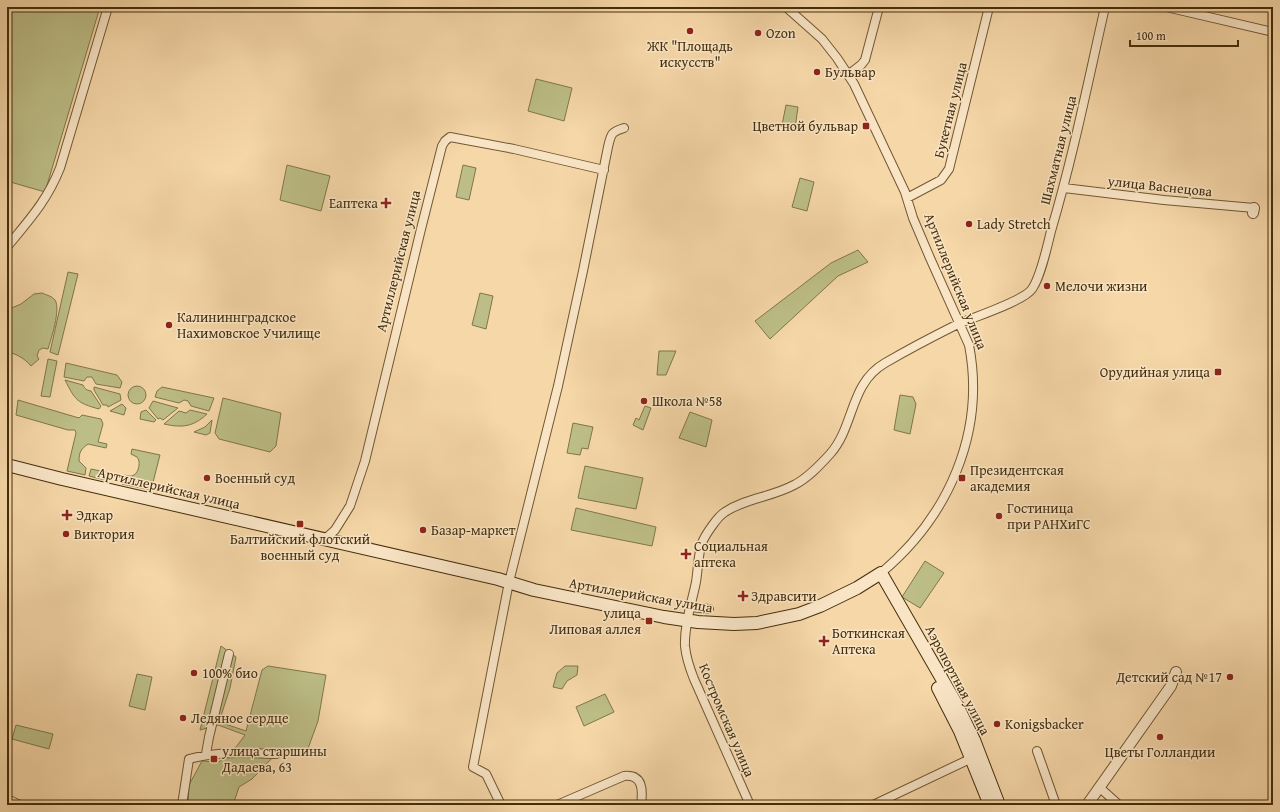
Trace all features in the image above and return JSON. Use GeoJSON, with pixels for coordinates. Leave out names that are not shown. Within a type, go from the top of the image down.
{"type":"FeatureCollection","features":[{"type":"Feature","properties":{"kind":"main road","name":"Артиллерийская улица"},"geometry":{"type":"LineString","coordinates":[[7,465],[509,582],[534,590],[688,621],[734,624],[757,623],[780,619],[820,606],[878,576]]}},
{"type":"Feature","properties":{"kind":"main road","name":"Аэропортная улица"},"geometry":{"type":"LineString","coordinates":[[878,576],[960,731],[990,805]]}},
{"type":"Feature","properties":{"kind":"main road","name":"Аэропортная улица"},"geometry":{"type":"LineString","coordinates":[[878,576],[957,705],[974,740],[999,805]]}},
{"type":"Feature","properties":{"kind":"street"},"geometry":{"type":"LineString","coordinates":[[7,247],[40,207],[53,186],[60,168],[108,7]]}},
{"type":"Feature","properties":{"kind":"street","name":"Артиллерийская улица"},"geometry":{"type":"LineString","coordinates":[[786,7],[822,40],[838,58],[867,108],[907,198],[930,258],[969,345],[973,376],[972,411],[961,459],[952,484],[933,516],[907,548],[878,576]]}},
{"type":"Feature","properties":{"kind":"street"},"geometry":{"type":"LineString","coordinates":[[848,75],[865,60],[879,7]]}},
{"type":"Feature","properties":{"kind":"street","name":"Букетная улица"},"geometry":{"type":"LineString","coordinates":[[907,198],[941,180],[949,169],[989,7]]}},
{"type":"Feature","properties":{"kind":"street","name":"Шахматная улица"},"geometry":{"type":"LineString","coordinates":[[960,323],[1017,300],[1027,295],[1032,289],[1041,267],[1064,188],[1105,7]]}},
{"type":"Feature","properties":{"kind":"street"},"geometry":{"type":"LineString","coordinates":[[1168,7],[1273,32]]}},
{"type":"Feature","properties":{"kind":"street"},"geometry":{"type":"LineString","coordinates":[[501,805],[486,774],[474,767],[509,582],[558,386],[611,134],[615,130],[624,128]]}},
{"type":"Feature","properties":{"kind":"street","name":"Артиллерийская улица"},"geometry":{"type":"LineString","coordinates":[[325,539],[335,530],[350,506],[366,461],[421,229],[442,146],[445,141],[450,137],[514,149],[604,170]]}},
{"type":"Feature","properties":{"kind":"street","name":"улица Васнецова"},"geometry":{"type":"LineString","coordinates":[[1064,188],[1254,210]]}},
{"type":"Feature","properties":{"kind":"street"},"geometry":{"type":"LineString","coordinates":[[688,621],[702,543],[722,513],[736,505],[795,485],[811,473],[835,448],[844,430],[858,393],[869,375],[883,364],[960,323]]}},
{"type":"Feature","properties":{"kind":"street"},"geometry":{"type":"LineString","coordinates":[[691,607],[709,609]]}},
{"type":"Feature","properties":{"kind":"street","name":"Костромская улица"},"geometry":{"type":"LineString","coordinates":[[688,621],[685,648],[688,662],[694,679],[750,805]]}},
{"type":"Feature","properties":{"kind":"street"},"geometry":{"type":"LineString","coordinates":[[206,754],[229,654]]}},
{"type":"Feature","properties":{"kind":"street"},"geometry":{"type":"LineString","coordinates":[[1087,805],[1171,686],[1176,672]]}},
{"type":"Feature","properties":{"kind":"street"},"geometry":{"type":"LineString","coordinates":[[1037,751],[1056,805]]}},
{"type":"Feature","properties":{"kind":"street"},"geometry":{"type":"LineString","coordinates":[[182,805],[189,758],[206,754],[221,753],[276,754]]}},
{"type":"Feature","properties":{"kind":"street"},"geometry":{"type":"LineString","coordinates":[[873,805],[972,758]]}},
{"type":"Feature","properties":{"kind":"street"},"geometry":{"type":"LineString","coordinates":[[557,805],[624,776],[631,775],[637,778],[642,787],[641,805]]}},
{"type":"Feature","properties":{"kind":"street"},"geometry":{"type":"LineString","coordinates":[[1099,787],[1119,805]]}},
{"type":"Feature","properties":{"kind":"street"},"geometry":{"type":"LineString","coordinates":[[7,799],[20,805]]}},
{"type":"Feature","properties":{"kind":"green space"},"geometry":{"type":"Polygon","coordinates":[[[7,7],[100,7],[45,192],[7,181],[7,7]]]}},
{"type":"Feature","properties":{"kind":"green space"},"geometry":{"type":"Polygon","coordinates":[[[536,79],[572,88],[564,121],[528,111],[536,79]]]}},
{"type":"Feature","properties":{"kind":"green space"},"geometry":{"type":"Polygon","coordinates":[[[786,105],[798,107],[795,128],[782,125],[786,105]]]}},
{"type":"Feature","properties":{"kind":"green space"},"geometry":{"type":"Polygon","coordinates":[[[287,165],[330,176],[321,211],[280,200],[287,165]]]}},
{"type":"Feature","properties":{"kind":"green space"},"geometry":{"type":"Polygon","coordinates":[[[463,165],[476,168],[469,200],[456,197],[463,165]]]}},
{"type":"Feature","properties":{"kind":"green space"},"geometry":{"type":"Polygon","coordinates":[[[800,178],[814,182],[807,211],[792,207],[800,178]]]}},
{"type":"Feature","properties":{"kind":"green space"},"geometry":{"type":"Polygon","coordinates":[[[858,250],[868,262],[838,276],[770,339],[755,321],[831,263],[858,250]]]}},
{"type":"Feature","properties":{"kind":"green space"},"geometry":{"type":"Polygon","coordinates":[[[68,272],[78,274],[58,355],[50,352],[68,272]]]}},
{"type":"Feature","properties":{"kind":"green space"},"geometry":{"type":"Polygon","coordinates":[[[42,293],[55,300],[57,304],[56,317],[48,349],[43,348],[39,350],[37,356],[39,359],[31,366],[20,357],[7,352],[7,310],[21,304],[34,294],[42,293]]]}},
{"type":"Feature","properties":{"kind":"green space"},"geometry":{"type":"Polygon","coordinates":[[[480,293],[493,296],[486,329],[472,325],[480,293]]]}},
{"type":"Feature","properties":{"kind":"green space"},"geometry":{"type":"Polygon","coordinates":[[[659,351],[676,351],[666,375],[657,375],[659,351]]]}},
{"type":"Feature","properties":{"kind":"green space"},"geometry":{"type":"Polygon","coordinates":[[[48,359],[57,361],[50,397],[41,396],[48,359]]]}},
{"type":"Feature","properties":{"kind":"green space"},"geometry":{"type":"Polygon","coordinates":[[[66,363],[117,375],[122,382],[120,388],[96,384],[92,377],[87,377],[84,381],[64,377],[66,363]]]}},
{"type":"Feature","properties":{"kind":"green space"},"geometry":{"type":"Polygon","coordinates":[[[65,380],[83,385],[86,389],[91,391],[101,406],[99,409],[86,405],[78,400],[71,392],[65,380]]]}},
{"type":"Feature","properties":{"kind":"green space"},"geometry":{"type":"Polygon","coordinates":[[[133,386],[141,386],[146,391],[144,402],[141,404],[133,404],[128,399],[128,391],[133,386]]]}},
{"type":"Feature","properties":{"kind":"green space"},"geometry":{"type":"Polygon","coordinates":[[[94,387],[120,394],[121,400],[108,407],[107,405],[103,405],[94,390],[94,387]]]}},
{"type":"Feature","properties":{"kind":"green space"},"geometry":{"type":"Polygon","coordinates":[[[162,387],[214,398],[209,411],[191,406],[188,401],[184,400],[179,403],[155,397],[157,391],[162,387]]]}},
{"type":"Feature","properties":{"kind":"green space"},"geometry":{"type":"Polygon","coordinates":[[[900,395],[913,397],[916,404],[910,434],[894,430],[900,395]]]}},
{"type":"Feature","properties":{"kind":"green space"},"geometry":{"type":"Polygon","coordinates":[[[223,398],[281,413],[276,446],[270,452],[219,439],[215,433],[223,398]]]}},
{"type":"Feature","properties":{"kind":"green space"},"geometry":{"type":"Polygon","coordinates":[[[18,400],[79,418],[82,415],[101,419],[103,424],[98,442],[107,444],[106,448],[88,444],[82,449],[79,461],[86,468],[85,475],[67,471],[76,433],[75,430],[68,430],[16,415],[18,400]]]}},
{"type":"Feature","properties":{"kind":"green space"},"geometry":{"type":"Polygon","coordinates":[[[153,401],[178,408],[163,420],[160,418],[158,419],[149,408],[153,401]]]}},
{"type":"Feature","properties":{"kind":"green space"},"geometry":{"type":"Polygon","coordinates":[[[122,404],[126,408],[124,415],[110,411],[122,404]]]}},
{"type":"Feature","properties":{"kind":"green space"},"geometry":{"type":"Polygon","coordinates":[[[645,406],[651,408],[643,430],[633,425],[636,418],[639,420],[645,406]]]}},
{"type":"Feature","properties":{"kind":"green space"},"geometry":{"type":"Polygon","coordinates":[[[146,410],[156,420],[154,422],[140,419],[141,412],[146,410]]]}},
{"type":"Feature","properties":{"kind":"green space"},"geometry":{"type":"Polygon","coordinates":[[[190,410],[207,414],[192,424],[176,426],[164,424],[179,411],[186,413],[190,410]]]}},
{"type":"Feature","properties":{"kind":"green space"},"geometry":{"type":"Polygon","coordinates":[[[690,412],[712,420],[706,447],[679,438],[690,412]]]}},
{"type":"Feature","properties":{"kind":"green space"},"geometry":{"type":"Polygon","coordinates":[[[212,420],[210,433],[206,435],[194,432],[205,427],[212,420]]]}},
{"type":"Feature","properties":{"kind":"green space"},"geometry":{"type":"Polygon","coordinates":[[[573,423],[593,427],[588,449],[582,448],[580,455],[567,453],[573,423]]]}},
{"type":"Feature","properties":{"kind":"green space"},"geometry":{"type":"Polygon","coordinates":[[[132,449],[160,455],[151,490],[122,484],[124,475],[133,476],[136,474],[138,469],[138,459],[131,454],[132,449]]]}},
{"type":"Feature","properties":{"kind":"green space"},"geometry":{"type":"Polygon","coordinates":[[[585,466],[643,478],[636,509],[578,498],[585,466]]]}},
{"type":"Feature","properties":{"kind":"green space"},"geometry":{"type":"Polygon","coordinates":[[[91,469],[110,473],[109,481],[89,476],[91,469]]]}},
{"type":"Feature","properties":{"kind":"green space"},"geometry":{"type":"Polygon","coordinates":[[[576,508],[656,527],[652,546],[571,530],[576,508]]]}},
{"type":"Feature","properties":{"kind":"green space"},"geometry":{"type":"Polygon","coordinates":[[[925,561],[944,573],[920,608],[902,597],[925,561]]]}},
{"type":"Feature","properties":{"kind":"green space"},"geometry":{"type":"Polygon","coordinates":[[[221,646],[236,657],[230,688],[219,722],[246,731],[262,670],[268,666],[326,675],[318,721],[306,754],[278,752],[252,779],[239,787],[233,805],[188,805],[189,785],[202,761],[219,762],[236,747],[245,735],[218,725],[200,730],[221,646]]]}},
{"type":"Feature","properties":{"kind":"green space"},"geometry":{"type":"Polygon","coordinates":[[[565,666],[578,666],[577,675],[567,681],[562,689],[553,687],[557,673],[565,666]]]}},
{"type":"Feature","properties":{"kind":"green space"},"geometry":{"type":"Polygon","coordinates":[[[137,674],[152,677],[145,710],[129,706],[137,674]]]}},
{"type":"Feature","properties":{"kind":"green space"},"geometry":{"type":"Polygon","coordinates":[[[605,694],[614,712],[584,726],[576,707],[605,694]]]}},
{"type":"Feature","properties":{"kind":"green space"},"geometry":{"type":"Polygon","coordinates":[[[16,725],[53,734],[49,749],[12,739],[16,725]]]}},
{"type":"Feature","properties":{"kind":"place","name":"ЖК \"Площадь искусств\""},"geometry":{"type":"Point","coordinates":[690,31]}},
{"type":"Feature","properties":{"kind":"place","name":"Ozon"},"geometry":{"type":"Point","coordinates":[758,33]}},
{"type":"Feature","properties":{"kind":"place","name":"Бульвар"},"geometry":{"type":"Point","coordinates":[817,72]}},
{"type":"Feature","properties":{"kind":"place","name":"Цветной бульвар"},"geometry":{"type":"Point","coordinates":[866,126]}},
{"type":"Feature","properties":{"kind":"place","name":"Еаптека"},"geometry":{"type":"Point","coordinates":[386,203]}},
{"type":"Feature","properties":{"kind":"place","name":"Lady Stretch"},"geometry":{"type":"Point","coordinates":[969,224]}},
{"type":"Feature","properties":{"kind":"place","name":"Мелочи жизни"},"geometry":{"type":"Point","coordinates":[1047,286]}},
{"type":"Feature","properties":{"kind":"place","name":"Калининнградское Нахимовское Училище"},"geometry":{"type":"Point","coordinates":[169,325]}},
{"type":"Feature","properties":{"kind":"place","name":"Орудийная улица"},"geometry":{"type":"Point","coordinates":[1218,372]}},
{"type":"Feature","properties":{"kind":"place","name":"Школа №58"},"geometry":{"type":"Point","coordinates":[644,401]}},
{"type":"Feature","properties":{"kind":"place","name":"Военный суд"},"geometry":{"type":"Point","coordinates":[207,478]}},
{"type":"Feature","properties":{"kind":"place","name":"Президентская академия"},"geometry":{"type":"Point","coordinates":[962,478]}},
{"type":"Feature","properties":{"kind":"place","name":"Эдкар"},"geometry":{"type":"Point","coordinates":[67,515]}},
{"type":"Feature","properties":{"kind":"place","name":"Гостиница при РАНХиГС"},"geometry":{"type":"Point","coordinates":[999,516]}},
{"type":"Feature","properties":{"kind":"place","name":"Балтийский флотский военный суд"},"geometry":{"type":"Point","coordinates":[300,524]}},
{"type":"Feature","properties":{"kind":"place","name":"Базар-маркет"},"geometry":{"type":"Point","coordinates":[423,530]}},
{"type":"Feature","properties":{"kind":"place","name":"Виктория"},"geometry":{"type":"Point","coordinates":[66,534]}},
{"type":"Feature","properties":{"kind":"place","name":"Социальная аптека"},"geometry":{"type":"Point","coordinates":[686,554]}},
{"type":"Feature","properties":{"kind":"place","name":"Здравсити"},"geometry":{"type":"Point","coordinates":[743,596]}},
{"type":"Feature","properties":{"kind":"place","name":"улица Липовая аллея"},"geometry":{"type":"Point","coordinates":[649,621]}},
{"type":"Feature","properties":{"kind":"place","name":"Боткинская Аптека"},"geometry":{"type":"Point","coordinates":[824,641]}},
{"type":"Feature","properties":{"kind":"place","name":"100% био"},"geometry":{"type":"Point","coordinates":[194,673]}},
{"type":"Feature","properties":{"kind":"place","name":"Детский сад №17"},"geometry":{"type":"Point","coordinates":[1230,677]}},
{"type":"Feature","properties":{"kind":"place","name":"Ледяное сердце"},"geometry":{"type":"Point","coordinates":[183,718]}},
{"type":"Feature","properties":{"kind":"place","name":"Konigsbacker"},"geometry":{"type":"Point","coordinates":[997,724]}},
{"type":"Feature","properties":{"kind":"place","name":"Цветы Голландии"},"geometry":{"type":"Point","coordinates":[1160,737]}},
{"type":"Feature","properties":{"kind":"place","name":"улица старшины Дадаева, 63"},"geometry":{"type":"Point","coordinates":[214,759]}}]}
